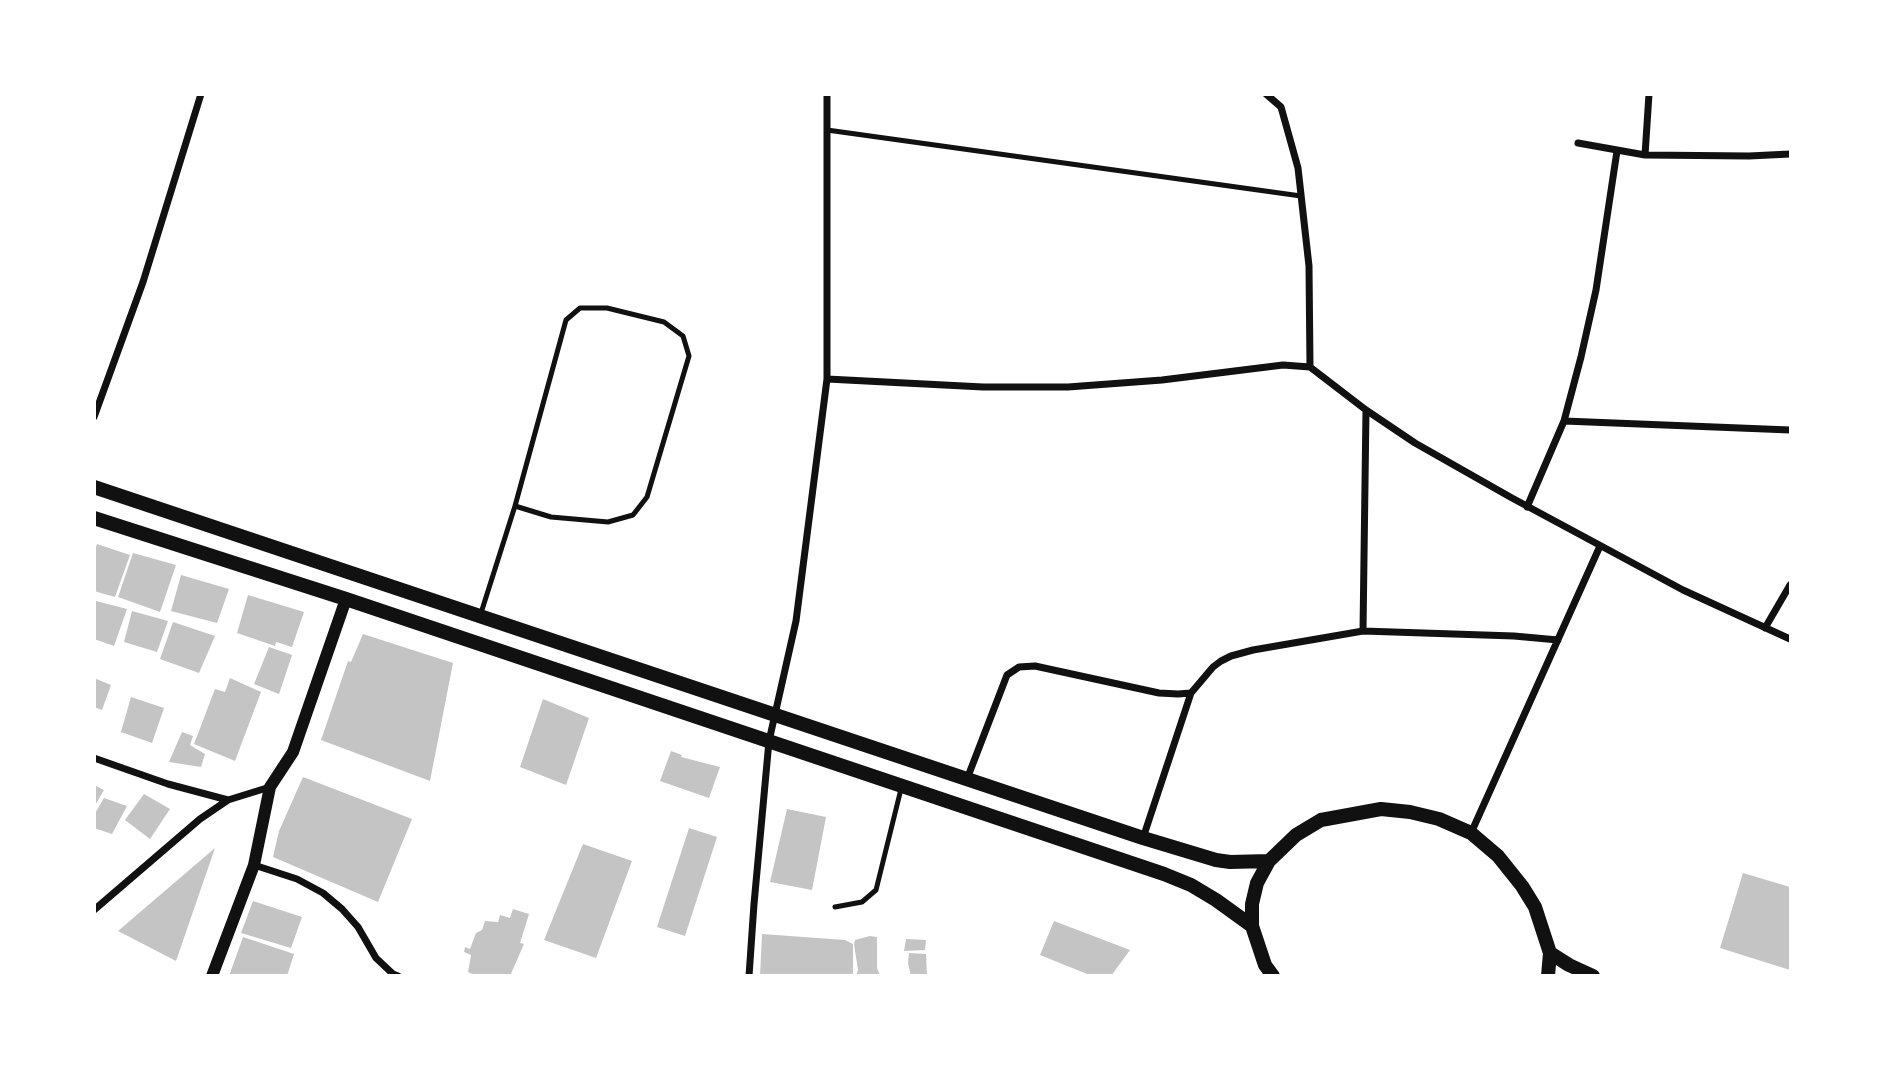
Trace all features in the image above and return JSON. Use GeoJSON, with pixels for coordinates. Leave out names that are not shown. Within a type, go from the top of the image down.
{"type":"FeatureCollection","features":[{"type":"Feature","properties":{"kind":"main road"},"geometry":{"type":"LineString","coordinates":[[94,487],[1143,838],[1216,860],[1269,861]]}},
{"type":"Feature","properties":{"kind":"main road"},"geometry":{"type":"LineString","coordinates":[[94,518],[346,599],[1164,874],[1191,885],[1252,926]]}},
{"type":"Feature","properties":{"kind":"main road"},"geometry":{"type":"LineString","coordinates":[[1273,975],[1265,965],[1252,926],[1252,904],[1257,883],[1269,861],[1296,835],[1321,820],[1381,809],[1438,819],[1471,833],[1498,856],[1535,906],[1550,953],[1548,975]]}},
{"type":"Feature","properties":{"kind":"main road"},"geometry":{"type":"LineString","coordinates":[[1550,953],[1593,975]]}},
{"type":"Feature","properties":{"kind":"street"},"geometry":{"type":"LineString","coordinates":[[94,417],[144,282],[201,94]]}},
{"type":"Feature","properties":{"kind":"street"},"geometry":{"type":"LineString","coordinates":[[750,975],[769,741],[796,621],[828,379],[827,94]]}},
{"type":"Feature","properties":{"kind":"street"},"geometry":{"type":"LineString","coordinates":[[1266,94],[1281,107],[1298,167],[1309,266],[1310,368]]}},
{"type":"Feature","properties":{"kind":"street"},"geometry":{"type":"LineString","coordinates":[[1645,155],[1649,94]]}},
{"type":"Feature","properties":{"kind":"street"},"geometry":{"type":"LineString","coordinates":[[1578,143],[1645,155],[1790,154]]}},
{"type":"Feature","properties":{"kind":"street"},"geometry":{"type":"LineString","coordinates":[[1527,507],[1564,421],[1581,357],[1596,290],[1617,151]]}},
{"type":"Feature","properties":{"kind":"street"},"geometry":{"type":"LineString","coordinates":[[828,379],[983,387],[1068,387],[1162,380],[1283,365],[1310,368],[1415,443],[1527,507],[1683,590],[1790,639]]}},
{"type":"Feature","properties":{"kind":"street"},"geometry":{"type":"LineString","coordinates":[[1363,631],[1366,410]]}},
{"type":"Feature","properties":{"kind":"street"},"geometry":{"type":"LineString","coordinates":[[1564,421],[1790,430]]}},
{"type":"Feature","properties":{"kind":"street"},"geometry":{"type":"LineString","coordinates":[[1471,833],[1600,547]]}},
{"type":"Feature","properties":{"kind":"street"},"geometry":{"type":"LineString","coordinates":[[1765,628],[1790,585]]}},
{"type":"Feature","properties":{"kind":"street"},"geometry":{"type":"LineString","coordinates":[[212,975],[254,865],[270,787],[293,752],[346,599]]}},
{"type":"Feature","properties":{"kind":"street"},"geometry":{"type":"LineString","coordinates":[[1143,838],[1192,693],[1213,667],[1231,656],[1363,631],[1558,640]]}},
{"type":"Feature","properties":{"kind":"street"},"geometry":{"type":"LineString","coordinates":[[967,779],[1007,675],[1019,667],[1035,666],[1159,693],[1192,693]]}},
{"type":"Feature","properties":{"kind":"street"},"geometry":{"type":"LineString","coordinates":[[94,758],[168,784],[228,800]]}},
{"type":"Feature","properties":{"kind":"street"},"geometry":{"type":"LineString","coordinates":[[94,910],[200,819],[228,800],[270,787]]}},
{"type":"Feature","properties":{"kind":"street"},"geometry":{"type":"LineString","coordinates":[[254,865],[296,879],[323,893],[342,908],[376,958],[393,974],[398,975]]}},
{"type":"Feature","properties":{"kind":"lane"},"geometry":{"type":"LineString","coordinates":[[827,130],[1301,196]]}},
{"type":"Feature","properties":{"kind":"lane"},"geometry":{"type":"LineString","coordinates":[[480,617],[515,506],[565,320],[580,307],[607,308],[664,322],[683,336],[690,356],[647,497],[632,515],[608,522],[551,517],[515,506]]}},
{"type":"Feature","properties":{"kind":"lane"},"geometry":{"type":"LineString","coordinates":[[835,907],[862,902],[876,890],[902,786]]}},
{"type":"Feature","properties":{"kind":"building"},"geometry":{"type":"Polygon","coordinates":[[[97,544],[130,555],[115,597],[94,591],[94,553],[97,544]]]}},
{"type":"Feature","properties":{"kind":"building"},"geometry":{"type":"Polygon","coordinates":[[[133,553],[176,565],[160,612],[118,597],[133,553]]]}},
{"type":"Feature","properties":{"kind":"building"},"geometry":{"type":"Polygon","coordinates":[[[181,575],[229,589],[217,623],[171,611],[181,575]]]}},
{"type":"Feature","properties":{"kind":"building"},"geometry":{"type":"Polygon","coordinates":[[[248,595],[304,612],[292,647],[276,642],[275,646],[237,633],[248,595]]]}},
{"type":"Feature","properties":{"kind":"building"},"geometry":{"type":"Polygon","coordinates":[[[96,601],[127,609],[114,646],[94,639],[96,601]]]}},
{"type":"Feature","properties":{"kind":"building"},"geometry":{"type":"Polygon","coordinates":[[[132,611],[168,621],[157,652],[124,642],[132,611]]]}},
{"type":"Feature","properties":{"kind":"building"},"geometry":{"type":"Polygon","coordinates":[[[173,622],[215,636],[199,673],[160,659],[173,622]]]}},
{"type":"Feature","properties":{"kind":"building"},"geometry":{"type":"Polygon","coordinates":[[[363,634],[453,663],[430,781],[321,740],[348,661],[351,662],[363,634]]]}},
{"type":"Feature","properties":{"kind":"building"},"geometry":{"type":"Polygon","coordinates":[[[269,647],[292,655],[279,694],[254,684],[269,647]]]}},
{"type":"Feature","properties":{"kind":"building"},"geometry":{"type":"Polygon","coordinates":[[[94,678],[111,685],[102,710],[94,707],[94,678]]]}},
{"type":"Feature","properties":{"kind":"building"},"geometry":{"type":"Polygon","coordinates":[[[230,678],[261,692],[235,761],[194,744],[215,689],[225,692],[230,678]]]}},
{"type":"Feature","properties":{"kind":"building"},"geometry":{"type":"Polygon","coordinates":[[[131,697],[164,708],[152,743],[121,732],[131,697]]]}},
{"type":"Feature","properties":{"kind":"building"},"geometry":{"type":"Polygon","coordinates":[[[543,699],[589,718],[566,785],[520,767],[543,699]]]}},
{"type":"Feature","properties":{"kind":"building"},"geometry":{"type":"Polygon","coordinates":[[[182,732],[193,736],[190,745],[205,754],[201,767],[169,762],[182,732]]]}},
{"type":"Feature","properties":{"kind":"building"},"geometry":{"type":"Polygon","coordinates":[[[671,751],[682,755],[681,757],[720,767],[709,798],[660,781],[671,751]]]}},
{"type":"Feature","properties":{"kind":"building"},"geometry":{"type":"Polygon","coordinates":[[[303,777],[412,819],[378,902],[273,857],[279,831],[303,777]]]}},
{"type":"Feature","properties":{"kind":"building"},"geometry":{"type":"Polygon","coordinates":[[[94,785],[104,790],[94,807],[94,785]]]}},
{"type":"Feature","properties":{"kind":"building"},"geometry":{"type":"Polygon","coordinates":[[[144,794],[170,809],[150,839],[125,820],[144,794]]]}},
{"type":"Feature","properties":{"kind":"building"},"geometry":{"type":"Polygon","coordinates":[[[104,798],[127,806],[112,834],[94,828],[94,815],[104,798]]]}},
{"type":"Feature","properties":{"kind":"building"},"geometry":{"type":"Polygon","coordinates":[[[787,809],[826,817],[812,890],[770,882],[787,809]]]}},
{"type":"Feature","properties":{"kind":"building"},"geometry":{"type":"Polygon","coordinates":[[[689,828],[717,837],[685,936],[657,927],[689,828]]]}},
{"type":"Feature","properties":{"kind":"building"},"geometry":{"type":"Polygon","coordinates":[[[583,844],[632,861],[596,958],[544,940],[583,844]]]}},
{"type":"Feature","properties":{"kind":"building"},"geometry":{"type":"Polygon","coordinates":[[[215,848],[176,961],[118,931],[215,848]]]}},
{"type":"Feature","properties":{"kind":"building"},"geometry":{"type":"Polygon","coordinates":[[[1743,873],[1790,887],[1790,970],[1720,948],[1743,873]]]}},
{"type":"Feature","properties":{"kind":"building"},"geometry":{"type":"Polygon","coordinates":[[[253,901],[302,917],[291,948],[241,933],[253,901]]]}},
{"type":"Feature","properties":{"kind":"building"},"geometry":{"type":"Polygon","coordinates":[[[513,909],[529,914],[520,943],[524,944],[510,976],[477,976],[468,972],[471,955],[464,952],[465,947],[470,949],[476,933],[482,930],[485,921],[498,922],[500,915],[510,918],[513,909]]]}},
{"type":"Feature","properties":{"kind":"building"},"geometry":{"type":"Polygon","coordinates":[[[1054,921],[1130,950],[1111,976],[1092,976],[1040,955],[1054,921]]]}},
{"type":"Feature","properties":{"kind":"building"},"geometry":{"type":"Polygon","coordinates":[[[762,934],[845,940],[853,944],[853,976],[760,976],[762,934]]]}},
{"type":"Feature","properties":{"kind":"building"},"geometry":{"type":"Polygon","coordinates":[[[243,937],[294,954],[287,976],[229,976],[243,937]]]}},
{"type":"Feature","properties":{"kind":"building"},"geometry":{"type":"Polygon","coordinates":[[[877,937],[877,968],[880,975],[856,976],[858,970],[855,940],[877,937]]]}},
{"type":"Feature","properties":{"kind":"building"},"geometry":{"type":"Polygon","coordinates":[[[906,939],[926,940],[925,950],[904,951],[906,939]]]}},
{"type":"Feature","properties":{"kind":"building"},"geometry":{"type":"Polygon","coordinates":[[[909,953],[926,954],[927,976],[911,976],[909,953]]]}}]}
